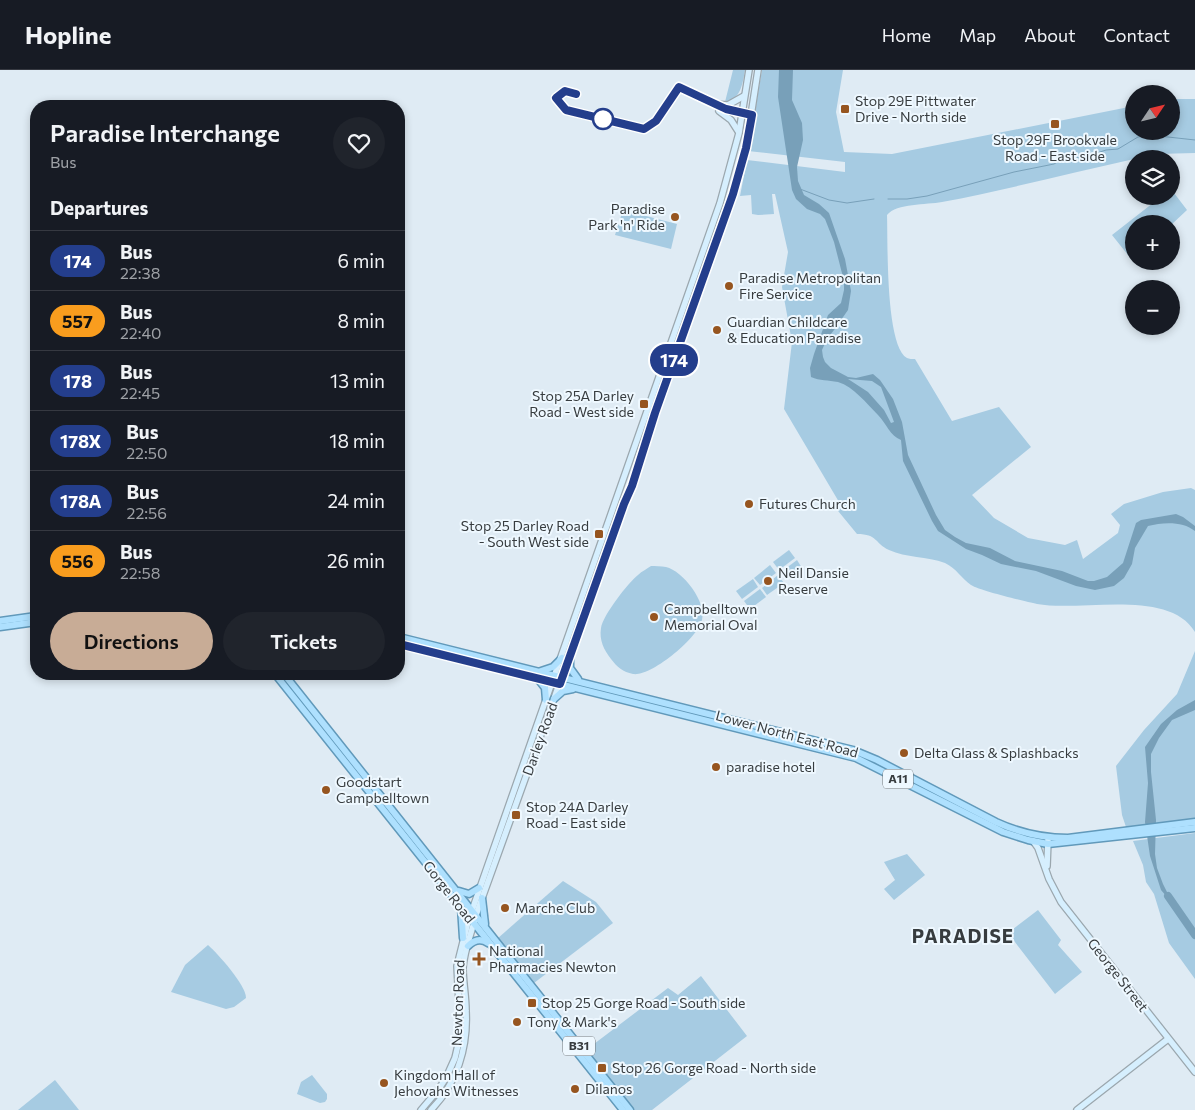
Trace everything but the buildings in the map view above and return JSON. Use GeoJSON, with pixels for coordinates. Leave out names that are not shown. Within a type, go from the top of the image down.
{"type":"FeatureCollection","features":[{"type":"Feature","properties":{"kind":"main road","name":"Darley Road"},"geometry":{"type":"LineString","coordinates":[[473,916],[482,898],[554,699],[562,658],[720,203],[736,146],[748,70]]}},
{"type":"Feature","properties":{"kind":"main road","name":"Darley Road"},"geometry":{"type":"LineString","coordinates":[[472,909],[546,700],[570,656],[632,486],[650,428],[718,239],[746,148],[758,70]]}},
{"type":"Feature","properties":{"kind":"main road"},"geometry":{"type":"LineString","coordinates":[[713,104],[728,105],[744,96]]}},
{"type":"Feature","properties":{"kind":"main road"},"geometry":{"type":"LineString","coordinates":[[719,110],[733,122],[738,133]]}},
{"type":"Feature","properties":{"kind":"main road"},"geometry":{"type":"LineString","coordinates":[[0,621],[30,617]]}},
{"type":"Feature","properties":{"kind":"main road"},"geometry":{"type":"LineString","coordinates":[[0,627],[30,623]]}},
{"type":"Feature","properties":{"kind":"main road","name":"Lower North East Road"},"geometry":{"type":"LineString","coordinates":[[405,639],[558,680],[577,688],[845,755],[871,765],[1003,832],[1033,842],[1139,832],[1195,822]]}},
{"type":"Feature","properties":{"kind":"main road","name":"Lower North East Road"},"geometry":{"type":"LineString","coordinates":[[405,645],[536,674]]}},
{"type":"Feature","properties":{"kind":"main road"},"geometry":{"type":"LineString","coordinates":[[570,656],[569,664],[572,672],[584,682]]}},
{"type":"Feature","properties":{"kind":"main road"},"geometry":{"type":"LineString","coordinates":[[546,700],[545,687],[536,674],[551,668],[562,658]]}},
{"type":"Feature","properties":{"kind":"main road","name":"Gorge Road"},"geometry":{"type":"LineString","coordinates":[[280,680],[461,906],[485,926],[578,1054],[623,1110]]}},
{"type":"Feature","properties":{"kind":"main road","name":"Gorge Road"},"geometry":{"type":"LineString","coordinates":[[289,680],[472,909],[474,923],[491,945],[578,1044],[630,1110]]}},
{"type":"Feature","properties":{"kind":"main road","name":"Lower North East Road"},"geometry":{"type":"LineString","coordinates":[[558,680],[584,682],[857,751],[1013,830],[1048,841]]}},
{"type":"Feature","properties":{"kind":"main road"},"geometry":{"type":"LineString","coordinates":[[554,699],[566,690],[577,688]]}},
{"type":"Feature","properties":{"kind":"main road"},"geometry":{"type":"LineString","coordinates":[[845,755],[857,751]]}},
{"type":"Feature","properties":{"kind":"main road","name":"Lower North East Road"},"geometry":{"type":"LineString","coordinates":[[1170,827],[1195,828]]}},
{"type":"Feature","properties":{"kind":"main road","name":"George Street"},"geometry":{"type":"LineString","coordinates":[[1048,841],[1046,862],[1048,873]]}},
{"type":"Feature","properties":{"kind":"main road","name":"George Street"},"geometry":{"type":"LineString","coordinates":[[1033,842],[1038,848],[1052,886],[1061,902],[1195,1072]]}},
{"type":"Feature","properties":{"kind":"main road"},"geometry":{"type":"LineString","coordinates":[[456,889],[461,893],[467,894],[474,892],[478,888]]}},
{"type":"Feature","properties":{"kind":"main road"},"geometry":{"type":"LineString","coordinates":[[482,898],[485,926]]}},
{"type":"Feature","properties":{"kind":"main road"},"geometry":{"type":"LineString","coordinates":[[461,906],[463,938]]}},
{"type":"Feature","properties":{"kind":"main road","name":"Newton Road"},"geometry":{"type":"LineString","coordinates":[[421,1110],[446,1078],[455,1058],[458,1045],[460,1011],[457,966],[463,938],[473,916]]}},
{"type":"Feature","properties":{"kind":"main road","name":"Newton Road"},"geometry":{"type":"LineString","coordinates":[[431,1110],[454,1078],[464,1048],[466,1011],[463,966],[474,923]]}},
{"type":"Feature","properties":{"kind":"main road"},"geometry":{"type":"LineString","coordinates":[[468,946],[473,941],[479,940],[486,941],[491,945]]}},
{"type":"Feature","properties":{"kind":"main road"},"geometry":{"type":"LineString","coordinates":[[1077,1110],[1168,1039]]}},
{"type":"Feature","properties":{"kind":"main road"},"geometry":{"type":"LineString","coordinates":[[578,1044],[578,1054]]}},
{"type":"Feature","properties":{"kind":"main road"},"geometry":{"type":"LineString","coordinates":[[598,1079],[606,1079]]}},
{"type":"Feature","properties":{"kind":"shaded area"},"geometry":{"type":"Polygon","coordinates":[[[733,70],[745,70],[742,85],[735,98],[725,102],[733,70]]]}},
{"type":"Feature","properties":{"kind":"shaded area"},"geometry":{"type":"Polygon","coordinates":[[[762,70],[843,70],[836,112],[844,152],[892,154],[1125,108],[1125,140],[1180,140],[1180,99],[1195,99],[1195,153],[1180,153],[1180,150],[1125,150],[1125,161],[942,202],[905,206],[887,215],[891,314],[900,349],[907,358],[915,359],[952,421],[999,407],[1031,447],[972,495],[994,518],[1028,538],[1065,545],[1077,540],[1083,559],[1118,533],[1120,525],[1111,514],[1124,504],[1163,492],[1191,488],[1195,490],[1195,632],[1183,618],[1166,610],[1145,606],[1123,604],[1055,606],[1003,596],[971,585],[945,563],[896,553],[884,547],[872,537],[857,534],[834,506],[839,502],[784,409],[792,342],[782,287],[788,252],[775,194],[772,194],[774,214],[758,215],[752,214],[751,195],[740,196],[747,160],[845,172],[845,162],[748,151],[762,70]]]}},
{"type":"Feature","properties":{"kind":"shaded area"},"geometry":{"type":"Polygon","coordinates":[[[779,70],[793,70],[792,100],[802,123],[803,140],[797,167],[798,181],[804,195],[829,213],[845,259],[851,291],[848,310],[827,339],[822,350],[823,357],[831,368],[848,377],[856,378],[873,374],[880,380],[893,399],[902,422],[908,455],[945,530],[966,543],[990,548],[1015,561],[1062,571],[1088,581],[1107,577],[1123,563],[1136,523],[1141,520],[1176,514],[1195,526],[1195,531],[1185,525],[1173,523],[1148,526],[1135,548],[1132,564],[1124,578],[1114,586],[1095,590],[1076,586],[1036,571],[1001,564],[966,549],[938,531],[903,461],[901,440],[894,436],[878,415],[844,384],[811,377],[810,368],[814,354],[828,315],[841,303],[844,281],[834,242],[825,219],[820,214],[807,209],[796,199],[792,190],[778,97],[779,70]],[[848,379],[868,392],[884,410],[891,423],[894,422],[881,387],[872,381],[848,379]]]}},
{"type":"Feature","properties":{"kind":"shaded area"},"geometry":{"type":"Polygon","coordinates":[[[1180,201],[1187,210],[1180,217],[1180,215],[1138,215],[1150,205],[1180,205],[1180,201]]]}},
{"type":"Feature","properties":{"kind":"shaded area"},"geometry":{"type":"Polygon","coordinates":[[[623,210],[677,224],[671,249],[615,235],[623,210]]]}},
{"type":"Feature","properties":{"kind":"shaded area"},"geometry":{"type":"Polygon","coordinates":[[[1125,225],[1125,251],[1112,235],[1125,225]]]}},
{"type":"Feature","properties":{"kind":"shaded area"},"geometry":{"type":"Polygon","coordinates":[[[789,550],[795,558],[779,570],[773,562],[789,550]]]}},
{"type":"Feature","properties":{"kind":"shaded area"},"geometry":{"type":"Polygon","coordinates":[[[797,560],[802,568],[786,580],[781,572],[797,560]]]}},
{"type":"Feature","properties":{"kind":"shaded area"},"geometry":{"type":"Polygon","coordinates":[[[770,565],[776,573],[760,585],[754,578],[770,565]]]}},
{"type":"Feature","properties":{"kind":"shaded area","name":"Campbelltown Memorial Oval"},"geometry":{"type":"Polygon","coordinates":[[[651,566],[673,570],[686,581],[701,605],[702,620],[699,628],[673,655],[651,669],[633,674],[620,669],[608,656],[601,641],[601,628],[606,615],[622,592],[634,579],[651,566]]]}},
{"type":"Feature","properties":{"kind":"shaded area"},"geometry":{"type":"Polygon","coordinates":[[[778,575],[784,583],[767,595],[762,588],[778,575]]]}},
{"type":"Feature","properties":{"kind":"shaded area"},"geometry":{"type":"Polygon","coordinates":[[[753,579],[758,587],[742,599],[736,591],[753,579]]]}},
{"type":"Feature","properties":{"kind":"shaded area"},"geometry":{"type":"Polygon","coordinates":[[[760,589],[766,597],[750,609],[744,601],[760,589]]]}},
{"type":"Feature","properties":{"kind":"shaded area"},"geometry":{"type":"Polygon","coordinates":[[[1195,651],[1195,819],[1126,827],[1122,815],[1116,766],[1144,730],[1177,694],[1195,651]]]}},
{"type":"Feature","properties":{"kind":"shaded area"},"geometry":{"type":"Polygon","coordinates":[[[1195,700],[1195,710],[1172,720],[1159,738],[1151,754],[1156,820],[1155,854],[1157,868],[1173,904],[1161,890],[1150,856],[1145,822],[1148,783],[1145,747],[1161,724],[1177,710],[1195,700]]]}},
{"type":"Feature","properties":{"kind":"shaded area"},"geometry":{"type":"Polygon","coordinates":[[[1195,833],[1195,979],[1169,943],[1154,894],[1146,882],[1143,865],[1133,841],[1195,833]]]}},
{"type":"Feature","properties":{"kind":"shaded area"},"geometry":{"type":"Polygon","coordinates":[[[907,854],[925,875],[894,900],[884,889],[895,880],[884,862],[907,854]]]}},
{"type":"Feature","properties":{"kind":"shaded area"},"geometry":{"type":"Polygon","coordinates":[[[563,881],[596,902],[613,923],[534,983],[497,939],[563,881]]]}},
{"type":"Feature","properties":{"kind":"shaded area"},"geometry":{"type":"Polygon","coordinates":[[[1038,910],[1061,940],[1058,945],[1082,972],[1055,994],[1008,933],[1038,910]]]}},
{"type":"Feature","properties":{"kind":"shaded area"},"geometry":{"type":"Polygon","coordinates":[[[208,945],[231,970],[245,992],[246,998],[234,1007],[226,1009],[171,992],[185,965],[208,945]]]}},
{"type":"Feature","properties":{"kind":"shaded area"},"geometry":{"type":"Polygon","coordinates":[[[701,976],[747,1036],[652,1110],[633,1110],[586,1050],[668,988],[678,995],[701,976]]]}},
{"type":"Feature","properties":{"kind":"shaded area"},"geometry":{"type":"Polygon","coordinates":[[[312,1075],[327,1094],[325,1102],[320,1103],[297,1094],[301,1082],[312,1075]]]}},
{"type":"Feature","properties":{"kind":"shaded area"},"geometry":{"type":"Polygon","coordinates":[[[55,1080],[79,1110],[18,1110],[55,1080]]]}},
{"type":"Feature","properties":{"kind":"waterway"},"geometry":{"type":"LineString","coordinates":[[888,199],[927,196],[1014,172],[1054,164],[1068,156],[1082,158],[1106,150],[1118,149],[1138,137],[1150,135],[1195,140]]}},
{"type":"Feature","properties":{"kind":"waterway"},"geometry":{"type":"LineString","coordinates":[[800,189],[829,200],[847,203],[874,199]]}},
{"type":"Feature","properties":{"kind":"waterway"},"geometry":{"type":"LineString","coordinates":[[1168,896],[1195,935]]}},
{"type":"Feature","properties":{"kind":"bus line","name":"174"},"geometry":{"type":"LineString","coordinates":[[405,645],[560,684],[632,486],[687,320],[733,194],[746,148],[752,115],[726,109],[679,87],[661,115],[649,127],[644,129],[566,110],[556,98],[565,91],[576,94]]}},
{"type":"Feature","properties":{"kind":"place","name":"Stop 29E Pittwater Drive - North side"},"geometry":{"type":"Point","coordinates":[845,109]}},
{"type":"Feature","properties":{"kind":"place","name":"Stop 29F Brookvale Road - East side"},"geometry":{"type":"Point","coordinates":[1055,124]}},
{"type":"Feature","properties":{"kind":"place","name":"Paradise Park 'n' Ride"},"geometry":{"type":"Point","coordinates":[675,217]}},
{"type":"Feature","properties":{"kind":"place","name":"Paradise Metropolitan Fire Service"},"geometry":{"type":"Point","coordinates":[729,286]}},
{"type":"Feature","properties":{"kind":"place","name":"Guardian Childcare & Education Paradise"},"geometry":{"type":"Point","coordinates":[717,330]}},
{"type":"Feature","properties":{"kind":"place","name":"Stop 25A Darley Road - West side"},"geometry":{"type":"Point","coordinates":[644,404]}},
{"type":"Feature","properties":{"kind":"place","name":"Futures Church"},"geometry":{"type":"Point","coordinates":[749,504]}},
{"type":"Feature","properties":{"kind":"place","name":"Stop 25 Darley Road - South West side"},"geometry":{"type":"Point","coordinates":[599,534]}},
{"type":"Feature","properties":{"kind":"place","name":"Neil Dansie Reserve"},"geometry":{"type":"Point","coordinates":[768,581]}},
{"type":"Feature","properties":{"kind":"place","name":"Campbelltown Memorial Oval"},"geometry":{"type":"Point","coordinates":[654,617]}},
{"type":"Feature","properties":{"kind":"place","name":"Delta Glass & Splashbacks"},"geometry":{"type":"Point","coordinates":[904,753]}},
{"type":"Feature","properties":{"kind":"place","name":"paradise hotel"},"geometry":{"type":"Point","coordinates":[716,767]}},
{"type":"Feature","properties":{"kind":"place","name":"Goodstart Campbelltown"},"geometry":{"type":"Point","coordinates":[326,790]}},
{"type":"Feature","properties":{"kind":"place","name":"Stop 24A Darley Road - East side"},"geometry":{"type":"Point","coordinates":[516,815]}},
{"type":"Feature","properties":{"kind":"place","name":"Marche Club"},"geometry":{"type":"Point","coordinates":[505,908]}},
{"type":"Feature","properties":{"kind":"place","name":"National Pharmacies Newton"},"geometry":{"type":"Point","coordinates":[479,959]}},
{"type":"Feature","properties":{"kind":"place","name":"Stop 25 Gorge Road - South side"},"geometry":{"type":"Point","coordinates":[532,1003]}},
{"type":"Feature","properties":{"kind":"place","name":"Tony & Mark's"},"geometry":{"type":"Point","coordinates":[517,1022]}},
{"type":"Feature","properties":{"kind":"place","name":"Stop 26 Gorge Road - North side"},"geometry":{"type":"Point","coordinates":[602,1068]}},
{"type":"Feature","properties":{"kind":"place","name":"Kingdom Hall of Jehovahs Witnesses"},"geometry":{"type":"Point","coordinates":[384,1083]}},
{"type":"Feature","properties":{"kind":"place","name":"Dilanos"},"geometry":{"type":"Point","coordinates":[575,1089]}},
{"type":"Feature","properties":{"kind":"district","name":"PARADISE"},"geometry":{"type":"Point","coordinates":[963,936]}}]}
